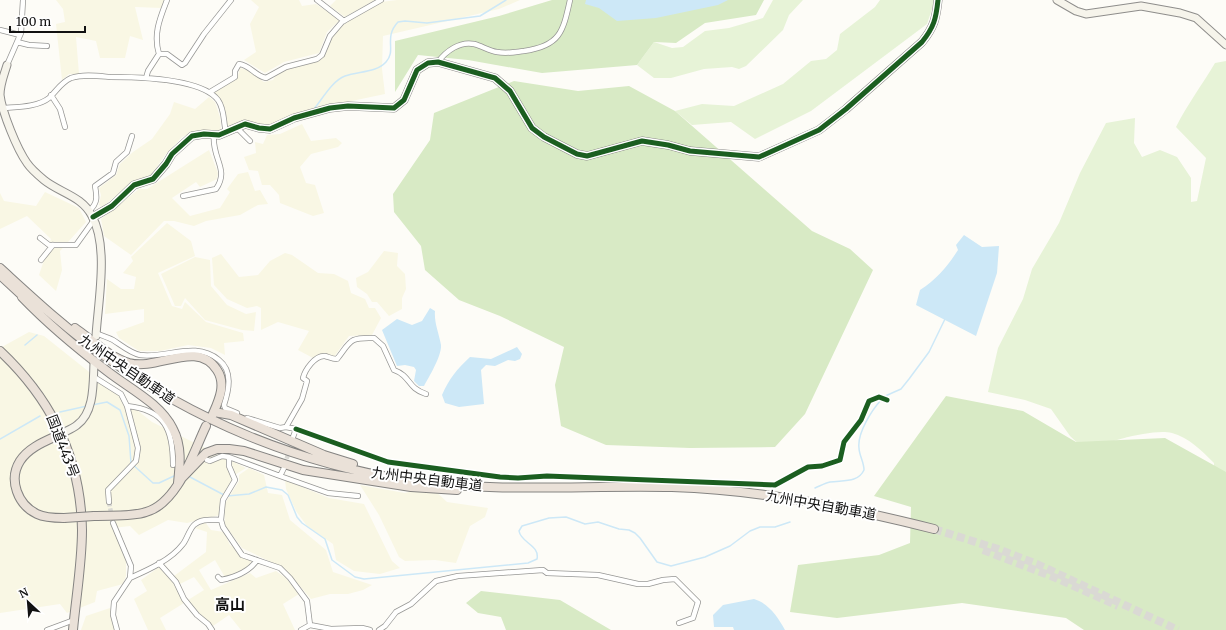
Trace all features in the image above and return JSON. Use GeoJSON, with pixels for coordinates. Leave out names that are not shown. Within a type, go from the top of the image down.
{"type":"FeatureCollection","features":[{"type":"Feature","properties":{"kind":"highway","name":"九州中央自動車道"},"geometry":{"type":"LineString","coordinates":[[0,268],[14,284],[82,346],[123,375],[149,391],[215,427],[284,454],[342,472],[406,483],[468,490],[673,491],[716,494],[775,500],[833,510],[933,531],[834,505],[723,490],[615,486],[532,487],[436,484],[338,466],[288,451],[247,435],[173,401],[83,340],[14,284],[0,275]]}},
{"type":"Feature","properties":{"kind":"highway"},"geometry":{"type":"LineString","coordinates":[[14,284],[102,347],[128,363],[153,364],[186,356],[205,358],[213,364],[222,381],[222,391],[213,414],[231,415],[324,454],[363,467],[432,479],[532,487]]}},
{"type":"Feature","properties":{"kind":"highway"},"geometry":{"type":"LineString","coordinates":[[14,284],[71,342],[118,380],[158,408],[167,419],[178,442],[180,467],[178,483]]}},
{"type":"Feature","properties":{"kind":"highway","name":"国道443号"},"geometry":{"type":"LineString","coordinates":[[0,351],[32,385],[46,405],[61,434],[74,470],[80,501],[82,531],[73,630]]}},
{"type":"Feature","properties":{"kind":"highway"},"geometry":{"type":"LineString","coordinates":[[61,434],[30,450],[20,462],[16,474],[15,486],[20,500],[37,514],[50,518],[146,513],[157,508],[169,498],[178,483],[206,426]]}},
{"type":"Feature","properties":{"kind":"highway"},"geometry":{"type":"LineString","coordinates":[[178,483],[206,453],[217,449],[230,448],[303,470],[428,490],[468,490]]}},
{"type":"Feature","properties":{"kind":"street"},"geometry":{"type":"LineString","coordinates":[[23,0],[20,34],[1,80],[0,95],[2,109],[27,164],[45,181],[80,201],[92,216],[98,231],[100,252],[96,335],[112,339],[138,355],[154,356],[182,351],[203,351],[211,354],[222,363],[228,373],[227,394],[224,405],[225,408],[246,418],[280,428],[286,427],[296,430],[388,462],[500,477],[518,478],[547,476],[775,485],[808,467],[822,466],[840,460],[844,442],[861,420],[869,401],[878,397],[887,400]]}},
{"type":"Feature","properties":{"kind":"street"},"geometry":{"type":"LineString","coordinates":[[146,78],[159,54],[157,42],[158,25],[167,0]]}},
{"type":"Feature","properties":{"kind":"street"},"geometry":{"type":"LineString","coordinates":[[159,54],[168,54],[182,65],[184,64],[204,34],[231,0]]}},
{"type":"Feature","properties":{"kind":"street"},"geometry":{"type":"LineString","coordinates":[[317,0],[344,21]]}},
{"type":"Feature","properties":{"kind":"street"},"geometry":{"type":"LineString","coordinates":[[210,92],[235,77],[235,71],[239,64],[251,68],[262,78],[266,78],[286,67],[317,59],[322,55],[325,46],[335,30],[344,21],[369,5],[381,0]]}},
{"type":"Feature","properties":{"kind":"street"},"geometry":{"type":"LineString","coordinates":[[438,62],[451,49],[460,44],[475,44],[495,52],[511,53],[535,50],[551,43],[562,31],[570,0]]}},
{"type":"Feature","properties":{"kind":"street"},"geometry":{"type":"LineString","coordinates":[[92,216],[112,206],[134,185],[153,179],[166,164],[172,154],[187,139],[196,135],[226,132],[236,127],[248,124],[259,128],[270,128],[301,116],[330,108],[348,106],[397,107],[404,100],[416,70],[428,63],[438,62],[487,75],[499,80],[513,95],[532,128],[544,138],[577,154],[587,156],[642,141],[690,151],[759,157],[819,130],[846,109],[922,42],[932,29],[937,17],[938,0]]}},
{"type":"Feature","properties":{"kind":"street"},"geometry":{"type":"LineString","coordinates":[[1057,0],[1086,14],[1141,6],[1180,13],[1196,18],[1226,45]]}},
{"type":"Feature","properties":{"kind":"street"},"geometry":{"type":"LineString","coordinates":[[0,30],[20,34]]}},
{"type":"Feature","properties":{"kind":"street"},"geometry":{"type":"LineString","coordinates":[[17,42],[29,45],[47,46]]}},
{"type":"Feature","properties":{"kind":"street"},"geometry":{"type":"LineString","coordinates":[[2,109],[41,102],[51,95],[62,83],[80,76],[146,78],[195,86],[210,92],[218,100],[222,108],[226,132]]}},
{"type":"Feature","properties":{"kind":"street"},"geometry":{"type":"LineString","coordinates":[[51,95],[60,109],[65,127]]}},
{"type":"Feature","properties":{"kind":"street"},"geometry":{"type":"LineString","coordinates":[[236,127],[250,141]]}},
{"type":"Feature","properties":{"kind":"street"},"geometry":{"type":"LineString","coordinates":[[182,196],[216,189],[220,183],[223,172],[213,148],[214,134]]}},
{"type":"Feature","properties":{"kind":"street"},"geometry":{"type":"LineString","coordinates":[[40,238],[49,245],[76,245],[92,216],[97,198],[95,186],[113,173],[116,162],[127,152],[132,136]]}},
{"type":"Feature","properties":{"kind":"street"},"geometry":{"type":"LineString","coordinates":[[41,260],[53,245]]}},
{"type":"Feature","properties":{"kind":"street"},"geometry":{"type":"LineString","coordinates":[[286,427],[302,399],[307,381],[303,378],[310,366],[317,358],[323,356],[337,359],[346,345],[353,340],[363,337],[374,338],[383,346],[394,370],[402,373],[411,386],[418,392],[426,394]]}},
{"type":"Feature","properties":{"kind":"street"},"geometry":{"type":"LineString","coordinates":[[61,434],[78,425],[87,414],[94,377],[94,363]]}},
{"type":"Feature","properties":{"kind":"street"},"geometry":{"type":"LineString","coordinates":[[94,377],[121,394],[127,406],[138,448],[136,461],[108,490],[109,502]]}},
{"type":"Feature","properties":{"kind":"street"},"geometry":{"type":"LineString","coordinates":[[127,406],[148,410],[158,415],[163,420],[170,436],[173,450],[173,465]]}},
{"type":"Feature","properties":{"kind":"street"},"geometry":{"type":"LineString","coordinates":[[293,438],[296,430]]}},
{"type":"Feature","properties":{"kind":"street"},"geometry":{"type":"LineString","coordinates":[[207,460],[210,461],[222,456],[229,457],[328,493],[358,496]]}},
{"type":"Feature","properties":{"kind":"street"},"geometry":{"type":"LineString","coordinates":[[229,457],[229,466],[235,480],[223,500],[221,520],[223,527],[242,555],[280,568],[290,578],[307,601],[310,625]]}},
{"type":"Feature","properties":{"kind":"street"},"geometry":{"type":"LineString","coordinates":[[280,476],[284,468]]}},
{"type":"Feature","properties":{"kind":"street"},"geometry":{"type":"LineString","coordinates":[[130,578],[160,563],[183,544],[194,525],[204,520],[221,520]]}},
{"type":"Feature","properties":{"kind":"street"},"geometry":{"type":"LineString","coordinates":[[113,523],[131,566],[130,578],[114,602],[113,614],[117,630]]}},
{"type":"Feature","properties":{"kind":"street"},"geometry":{"type":"LineString","coordinates":[[218,577],[221,580],[226,579],[250,569],[257,560]]}},
{"type":"Feature","properties":{"kind":"street"},"geometry":{"type":"LineString","coordinates":[[160,563],[176,582],[184,599],[212,630]]}},
{"type":"Feature","properties":{"kind":"street"},"geometry":{"type":"LineString","coordinates":[[379,630],[385,626],[396,612],[411,604],[436,581],[458,576],[543,570],[546,573],[598,575],[638,584],[648,584],[663,580],[675,579],[698,602],[693,618],[679,623]]}},
{"type":"Feature","properties":{"kind":"street"},"geometry":{"type":"LineString","coordinates":[[47,630],[74,620]]}},
{"type":"Feature","properties":{"kind":"street"},"geometry":{"type":"LineString","coordinates":[[300,630],[310,625],[331,630],[362,628],[370,630]]}},
{"type":"Feature","properties":{"kind":"shaded area"},"geometry":{"type":"Polygon","coordinates":[[[56,0],[164,0],[162,8],[135,7],[143,40],[130,36],[125,58],[100,58],[96,41],[76,37],[79,74],[69,74],[62,80],[56,24],[65,22],[63,9],[56,0]]]}},
{"type":"Feature","properties":{"kind":"shaded area"},"geometry":{"type":"Polygon","coordinates":[[[251,0],[299,0],[302,6],[316,4],[340,20],[327,32],[319,53],[284,62],[265,73],[244,60],[256,52],[250,24],[259,7],[251,0]]]}},
{"type":"Feature","properties":{"kind":"shaded area"},"geometry":{"type":"Polygon","coordinates":[[[336,0],[375,0],[345,17],[330,6],[336,0]]]}},
{"type":"Feature","properties":{"kind":"shaded area"},"geometry":{"type":"Polygon","coordinates":[[[397,0],[520,0],[499,9],[383,36],[382,69],[385,94],[309,110],[263,127],[228,128],[223,104],[214,92],[237,79],[240,68],[248,70],[264,82],[273,80],[277,74],[286,69],[317,60],[332,37],[344,24],[381,2],[397,0]]]}},
{"type":"Feature","properties":{"kind":"shaded area"},"geometry":{"type":"Polygon","coordinates":[[[209,97],[215,102],[220,117],[221,130],[196,131],[182,137],[165,155],[152,174],[132,183],[102,207],[99,205],[101,195],[99,188],[116,175],[120,164],[133,152],[152,139],[170,114],[174,102],[195,109],[209,97]]]}},
{"type":"Feature","properties":{"kind":"shaded area"},"geometry":{"type":"Polygon","coordinates":[[[302,124],[311,141],[336,138],[342,143],[338,147],[311,154],[300,167],[306,183],[315,185],[324,213],[313,216],[280,203],[279,195],[270,185],[262,185],[258,171],[249,170],[244,157],[256,153],[255,142],[263,144],[267,135],[280,134],[302,124]]]}},
{"type":"Feature","properties":{"kind":"shaded area"},"geometry":{"type":"Polygon","coordinates":[[[209,150],[218,173],[217,179],[200,187],[196,182],[172,198],[190,216],[220,208],[230,192],[227,189],[238,174],[248,172],[255,191],[260,190],[268,204],[258,205],[240,215],[206,221],[194,226],[174,221],[164,221],[131,255],[104,236],[101,219],[139,189],[147,189],[209,150]]]}},
{"type":"Feature","properties":{"kind":"shaded area"},"geometry":{"type":"Polygon","coordinates":[[[45,192],[79,208],[86,222],[60,251],[62,270],[56,291],[39,275],[51,239],[27,216],[0,229],[0,193],[4,201],[36,206],[45,192]]]}},
{"type":"Feature","properties":{"kind":"shaded area"},"geometry":{"type":"Polygon","coordinates":[[[167,223],[191,241],[195,256],[158,273],[172,306],[182,309],[185,302],[206,322],[243,333],[244,341],[224,343],[225,355],[211,348],[188,345],[160,351],[139,351],[119,338],[116,332],[144,322],[144,309],[105,314],[107,279],[121,289],[134,289],[136,277],[123,273],[133,261],[131,257],[167,223]]]}},
{"type":"Feature","properties":{"kind":"shaded area"},"geometry":{"type":"Polygon","coordinates":[[[384,251],[398,253],[397,266],[405,274],[406,289],[402,298],[402,309],[389,316],[377,302],[372,302],[367,294],[357,287],[356,278],[368,272],[384,251]]]}},
{"type":"Feature","properties":{"kind":"shaded area"},"geometry":{"type":"Polygon","coordinates":[[[285,253],[292,255],[318,273],[334,274],[348,281],[351,293],[365,299],[369,308],[375,308],[381,318],[372,335],[349,336],[334,357],[323,354],[313,358],[298,350],[309,331],[278,322],[261,330],[261,308],[257,306],[247,308],[227,299],[214,285],[212,258],[221,254],[239,277],[258,275],[270,261],[285,253]]]}},
{"type":"Feature","properties":{"kind":"shaded area"},"geometry":{"type":"Polygon","coordinates":[[[195,257],[210,260],[211,286],[227,305],[246,314],[256,312],[254,331],[242,330],[205,320],[185,298],[181,306],[175,306],[161,274],[195,257]]]}},
{"type":"Feature","properties":{"kind":"shaded area"},"geometry":{"type":"Polygon","coordinates":[[[29,332],[44,336],[152,422],[246,468],[233,476],[220,515],[187,523],[168,520],[139,535],[130,526],[113,528],[126,560],[126,576],[123,584],[97,591],[95,602],[67,613],[60,604],[0,613],[0,348],[29,332]]]}},
{"type":"Feature","properties":{"kind":"shaded area"},"geometry":{"type":"Polygon","coordinates":[[[249,468],[264,475],[268,493],[282,495],[290,520],[326,550],[333,572],[372,585],[363,590],[348,594],[330,594],[311,599],[285,569],[242,548],[225,525],[224,505],[239,481],[239,475],[249,468]]]}},
{"type":"Feature","properties":{"kind":"shaded area"},"geometry":{"type":"Polygon","coordinates":[[[285,480],[329,498],[364,504],[392,561],[400,568],[380,574],[354,571],[336,560],[333,544],[307,526],[296,511],[286,489],[285,480]]]}},
{"type":"Feature","properties":{"kind":"shaded area"},"geometry":{"type":"Polygon","coordinates":[[[360,485],[405,493],[430,486],[447,502],[488,508],[485,517],[470,526],[456,563],[435,560],[405,561],[399,557],[379,515],[360,485]]]}},
{"type":"Feature","properties":{"kind":"shaded area"},"geometry":{"type":"Polygon","coordinates":[[[205,522],[211,530],[224,532],[230,545],[253,559],[247,568],[226,579],[215,560],[199,570],[211,590],[250,573],[256,578],[276,571],[286,578],[299,594],[283,604],[295,630],[241,630],[229,615],[213,626],[188,600],[204,590],[194,577],[180,584],[174,576],[206,552],[207,532],[195,528],[205,522]]]}},
{"type":"Feature","properties":{"kind":"shaded area"},"geometry":{"type":"Polygon","coordinates":[[[159,567],[173,582],[184,603],[160,618],[166,630],[148,630],[134,599],[147,591],[141,580],[159,567]]]}},
{"type":"Feature","properties":{"kind":"shaded area"},"geometry":{"type":"Polygon","coordinates":[[[110,608],[115,630],[81,630],[86,616],[110,608]]]}},
{"type":"Feature","properties":{"kind":"green space"},"geometry":{"type":"Polygon","coordinates":[[[552,0],[764,0],[756,15],[705,23],[676,43],[654,42],[637,65],[542,73],[468,60],[418,55],[395,92],[395,41],[499,16],[552,0]]]}},
{"type":"Feature","properties":{"kind":"green space"},"geometry":{"type":"Polygon","coordinates":[[[773,0],[803,0],[789,15],[783,30],[746,66],[739,69],[732,67],[704,69],[671,78],[654,78],[637,65],[654,42],[672,48],[683,47],[705,31],[729,28],[763,18],[773,0]]]}},
{"type":"Feature","properties":{"kind":"green space"},"geometry":{"type":"Polygon","coordinates":[[[880,0],[935,0],[927,24],[811,111],[755,139],[731,122],[692,125],[675,111],[702,104],[734,106],[783,84],[811,61],[826,59],[837,50],[840,34],[875,7],[880,0]]]}},
{"type":"Feature","properties":{"kind":"green space"},"geometry":{"type":"Polygon","coordinates":[[[1226,61],[1226,486],[1214,482],[1214,463],[1194,445],[1178,435],[1163,432],[1141,434],[1085,450],[1070,436],[1051,409],[1025,400],[988,392],[998,348],[1023,299],[1032,269],[1059,223],[1080,173],[1106,123],[1135,118],[1134,143],[1142,157],[1160,150],[1177,157],[1191,178],[1191,202],[1197,201],[1206,158],[1176,127],[1215,63],[1226,61]]]}},
{"type":"Feature","properties":{"kind":"green space"},"geometry":{"type":"Polygon","coordinates":[[[514,81],[578,91],[629,86],[675,111],[812,231],[850,249],[873,270],[805,414],[775,447],[690,448],[606,445],[561,426],[555,385],[564,347],[500,316],[459,300],[425,270],[421,246],[394,212],[393,194],[430,140],[434,113],[514,81]]]}},
{"type":"Feature","properties":{"kind":"green space"},"geometry":{"type":"Polygon","coordinates":[[[946,396],[1023,411],[1076,442],[1165,438],[1226,472],[1226,630],[1084,630],[1066,618],[962,603],[837,618],[790,612],[798,565],[879,555],[910,543],[911,507],[874,496],[946,396]]]}},
{"type":"Feature","properties":{"kind":"green space"},"geometry":{"type":"Polygon","coordinates":[[[481,591],[560,600],[611,630],[506,630],[501,617],[478,613],[466,603],[481,591]]]}},
{"type":"Feature","properties":{"kind":"water"},"geometry":{"type":"Polygon","coordinates":[[[586,0],[728,0],[718,5],[656,18],[617,21],[599,8],[585,4],[586,0]]]}},
{"type":"Feature","properties":{"kind":"water"},"geometry":{"type":"Polygon","coordinates":[[[964,235],[982,247],[999,246],[997,273],[976,336],[916,305],[920,290],[932,282],[946,267],[958,250],[956,245],[964,235]]]}},
{"type":"Feature","properties":{"kind":"water"},"geometry":{"type":"Polygon","coordinates":[[[430,308],[435,311],[435,320],[441,349],[435,366],[424,386],[419,386],[414,381],[416,370],[414,367],[405,365],[397,366],[382,330],[397,319],[412,325],[422,321],[430,308]]]}},
{"type":"Feature","properties":{"kind":"water"},"geometry":{"type":"Polygon","coordinates":[[[517,347],[522,354],[520,359],[515,361],[508,360],[495,366],[486,365],[481,370],[484,404],[459,407],[445,403],[442,395],[457,370],[470,357],[491,359],[517,347]]]}},
{"type":"Feature","properties":{"kind":"water"},"geometry":{"type":"Polygon","coordinates":[[[754,599],[764,604],[772,611],[785,630],[734,630],[733,627],[714,627],[713,615],[723,605],[754,599]]]}},
{"type":"Feature","properties":{"kind":"waterway"},"geometry":{"type":"LineString","coordinates":[[314,109],[328,90],[340,78],[350,74],[377,68],[386,62],[390,53],[391,33],[398,22],[405,21],[427,23],[480,16],[506,0]]}},
{"type":"Feature","properties":{"kind":"waterway"},"geometry":{"type":"LineString","coordinates":[[883,397],[901,389],[909,379],[929,352],[945,319]]}},
{"type":"Feature","properties":{"kind":"waterway"},"geometry":{"type":"LineString","coordinates":[[25,345],[37,335]]}},
{"type":"Feature","properties":{"kind":"waterway"},"geometry":{"type":"LineString","coordinates":[[815,488],[830,482],[854,479],[861,474],[864,470],[859,451],[860,436],[873,410],[881,400]]}},
{"type":"Feature","properties":{"kind":"waterway"},"geometry":{"type":"LineString","coordinates":[[92,405],[107,402],[120,410],[129,436],[131,463],[153,483],[159,483],[176,475]]}},
{"type":"Feature","properties":{"kind":"waterway"},"geometry":{"type":"LineString","coordinates":[[60,412],[87,406]]}},
{"type":"Feature","properties":{"kind":"waterway"},"geometry":{"type":"LineString","coordinates":[[0,439],[40,416]]}},
{"type":"Feature","properties":{"kind":"waterway"},"geometry":{"type":"LineString","coordinates":[[190,477],[224,495]]}},
{"type":"Feature","properties":{"kind":"waterway"},"geometry":{"type":"LineString","coordinates":[[227,496],[249,494],[266,487],[282,490],[288,495],[297,517],[302,523],[325,539],[332,560],[355,577],[364,579],[528,563],[537,559],[536,550],[520,535],[519,531],[522,526],[549,518],[566,517],[585,524],[598,522],[619,529],[629,530],[640,538],[657,562],[671,566],[705,557],[730,546],[750,531],[760,527],[775,527],[790,522]]}},
{"type":"Feature","properties":{"kind":"tunnel"},"geometry":{"type":"LineString","coordinates":[[285,465],[292,439]]}},
{"type":"Feature","properties":{"kind":"tunnel"},"geometry":{"type":"LineString","coordinates":[[109,502],[113,523]]}},
{"type":"Feature","properties":{"kind":"tunnel"},"geometry":{"type":"LineString","coordinates":[[934,529],[998,549],[1037,564],[1178,630]]}},
{"type":"Feature","properties":{"kind":"tunnel"},"geometry":{"type":"LineString","coordinates":[[983,550],[1056,578],[1118,606]]}},
{"type":"Feature","properties":{"kind":"cycle path"},"geometry":{"type":"LineString","coordinates":[[93,217],[112,206],[134,185],[153,179],[166,164],[172,154],[192,136],[204,134],[219,135],[245,124],[270,129],[294,118],[330,108],[348,106],[394,108],[404,100],[417,70],[428,63],[438,62],[495,78],[510,91],[532,128],[544,137],[577,154],[587,156],[642,141],[668,145],[690,151],[759,157],[819,130],[846,109],[922,42],[934,22],[938,0]]}},
{"type":"Feature","properties":{"kind":"cycle path"},"geometry":{"type":"LineString","coordinates":[[296,429],[388,462],[500,477],[518,478],[547,476],[775,485],[808,467],[822,466],[840,460],[844,442],[861,420],[869,401],[879,397],[887,400]]}},
{"type":"Feature","properties":{"kind":"district","name":"高山"},"geometry":{"type":"Point","coordinates":[230,605]}}]}
